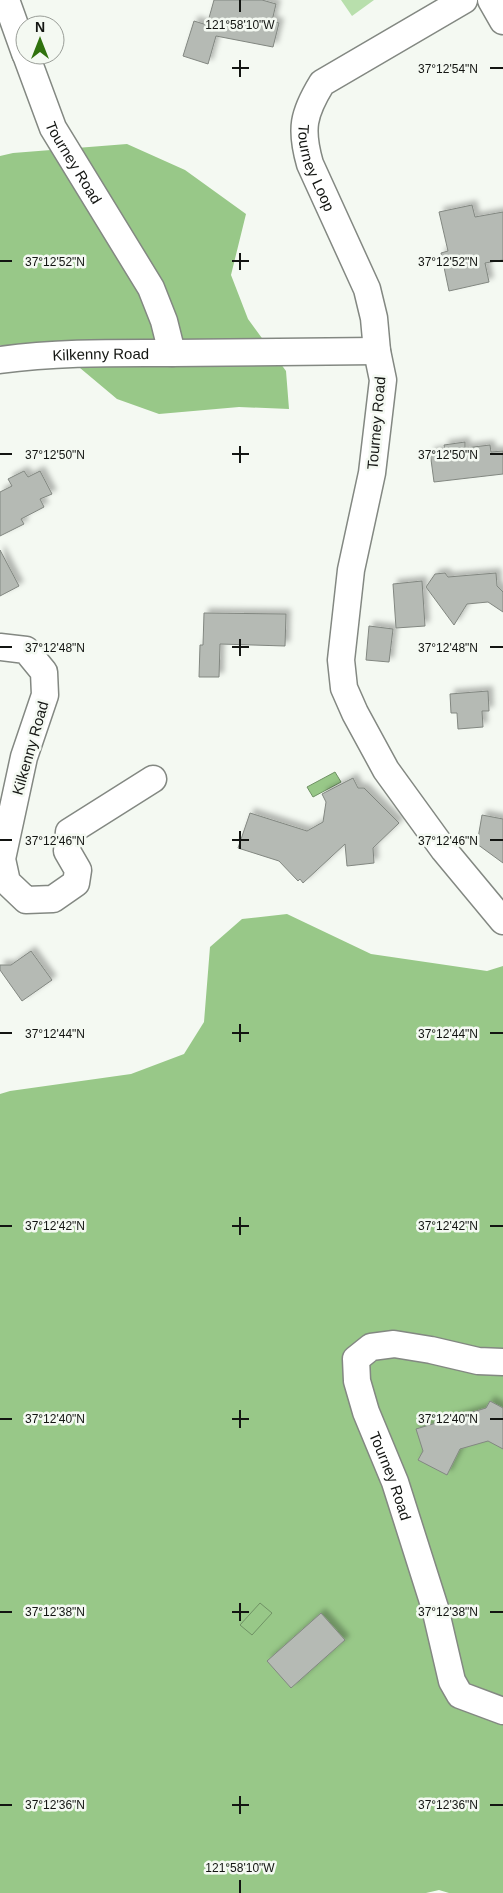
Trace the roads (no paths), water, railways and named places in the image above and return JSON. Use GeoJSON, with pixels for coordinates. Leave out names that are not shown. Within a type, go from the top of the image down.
{"type":"FeatureCollection","features":[{"type":"Feature","properties":{"kind":"street","name":"Tourney Road"},"geometry":{"type":"LineString","coordinates":[[6,0],[15,26]]}},
{"type":"Feature","properties":{"kind":"street","name":"Tourney Loop"},"geometry":{"type":"LineString","coordinates":[[377,351],[374,318],[367,289],[310,164],[304,144],[304,122],[312,98],[322,83],[464,0]]}},
{"type":"Feature","properties":{"kind":"street"},"geometry":{"type":"LineString","coordinates":[[491,0],[503,21]]}},
{"type":"Feature","properties":{"kind":"street","name":"Tourney Road"},"geometry":{"type":"LineString","coordinates":[[29,65],[53,128],[151,288],[164,321],[172,353]]}},
{"type":"Feature","properties":{"kind":"street","name":"Tourney Road"},"geometry":{"type":"LineString","coordinates":[[377,351],[383,380],[372,473],[351,570],[341,660],[344,688],[355,713],[386,770],[444,850],[503,921]]}},
{"type":"Feature","properties":{"kind":"street"},"geometry":{"type":"LineString","coordinates":[[172,353],[377,351]]}},
{"type":"Feature","properties":{"kind":"street","name":"Kilkenny Road"},"geometry":{"type":"LineString","coordinates":[[0,360],[18,357],[91,353],[172,353]]}},
{"type":"Feature","properties":{"kind":"street","name":"Kilkenny Road"},"geometry":{"type":"LineString","coordinates":[[0,647],[26,650],[44,672],[45,695],[24,757],[2,858],[7,882],[26,900],[52,899],[76,883],[78,870],[67,850],[69,832],[153,779]]}},
{"type":"Feature","properties":{"kind":"street","name":"Tourney Road"},"geometry":{"type":"LineString","coordinates":[[503,1362],[478,1361],[394,1344],[371,1347],[356,1359],[357,1381],[366,1412],[395,1482],[435,1608],[452,1681],[460,1695],[503,1711]]}}]}
